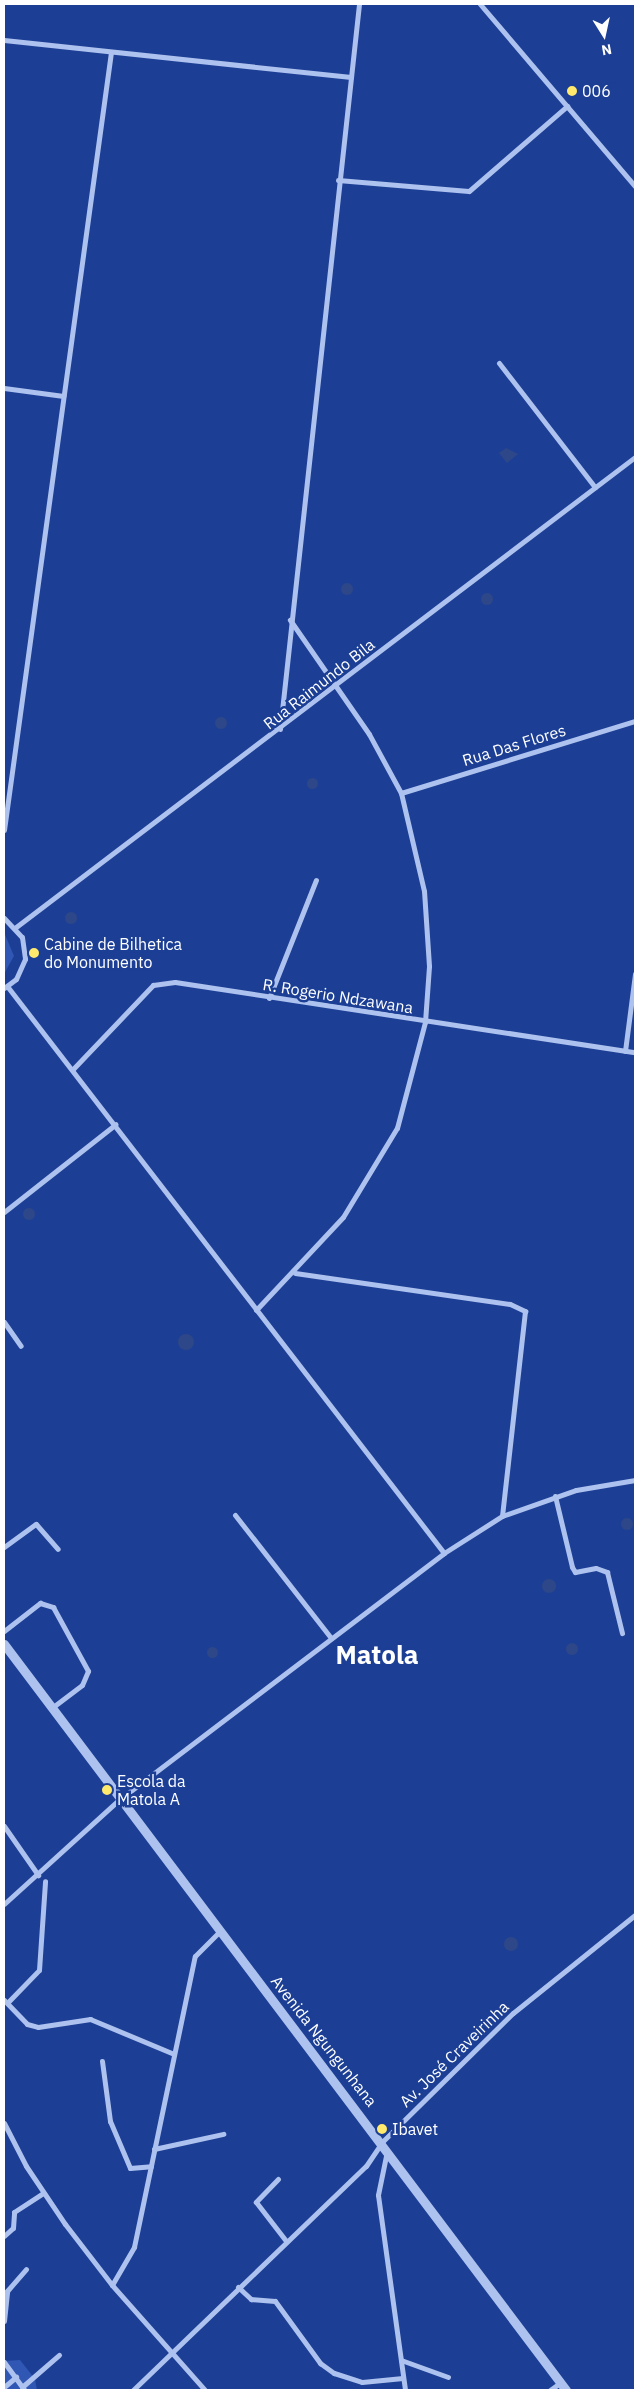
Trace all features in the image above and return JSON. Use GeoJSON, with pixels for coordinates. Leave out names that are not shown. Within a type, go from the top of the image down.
{"type":"FeatureCollection","features":[{"type":"Feature","properties":{"kind":"street"},"geometry":{"type":"LineString","coordinates":[[280,729],[290,620],[358,4]]}},
{"type":"Feature","properties":{"kind":"street"},"geometry":{"type":"LineString","coordinates":[[480,4],[635,186]]}},
{"type":"Feature","properties":{"kind":"street"},"geometry":{"type":"LineString","coordinates":[[4,40],[351,77]]}},
{"type":"Feature","properties":{"kind":"street"},"geometry":{"type":"LineString","coordinates":[[4,830],[111,52]]}},
{"type":"Feature","properties":{"kind":"street"},"geometry":{"type":"LineString","coordinates":[[338,180],[465,192],[567,106]]}},
{"type":"Feature","properties":{"kind":"street"},"geometry":{"type":"LineString","coordinates":[[499,363],[595,487]]}},
{"type":"Feature","properties":{"kind":"street"},"geometry":{"type":"LineString","coordinates":[[4,388],[63,396]]}},
{"type":"Feature","properties":{"kind":"street","name":"Rua Raimundo Bila"},"geometry":{"type":"LineString","coordinates":[[16,927],[337,686],[635,457]]}},
{"type":"Feature","properties":{"kind":"street"},"geometry":{"type":"LineString","coordinates":[[256,1310],[295,1273],[343,1217],[384,1154],[397,1128],[425,1022],[429,932],[424,891],[401,793],[337,686],[290,620]]}},
{"type":"Feature","properties":{"kind":"street","name":"Rua Das Flores"},"geometry":{"type":"LineString","coordinates":[[401,793],[635,721]]}},
{"type":"Feature","properties":{"kind":"street"},"geometry":{"type":"LineString","coordinates":[[269,998],[316,880]]}},
{"type":"Feature","properties":{"kind":"street"},"geometry":{"type":"LineString","coordinates":[[4,918],[16,927],[25,959],[5,987],[116,1124],[256,1310],[444,1553]]}},
{"type":"Feature","properties":{"kind":"street"},"geometry":{"type":"LineString","coordinates":[[625,1051],[635,974]]}},
{"type":"Feature","properties":{"kind":"street","name":"R. Rogerio Ndzawana"},"geometry":{"type":"LineString","coordinates":[[73,1069],[161,982],[635,1052]]}},
{"type":"Feature","properties":{"kind":"street"},"geometry":{"type":"LineString","coordinates":[[4,1212],[116,1124]]}},
{"type":"Feature","properties":{"kind":"street"},"geometry":{"type":"LineString","coordinates":[[295,1273],[510,1304],[525,1311],[502,1516]]}},
{"type":"Feature","properties":{"kind":"street"},"geometry":{"type":"LineString","coordinates":[[4,1322],[21,1346]]}},
{"type":"Feature","properties":{"kind":"street"},"geometry":{"type":"LineString","coordinates":[[4,1904],[120,1799],[444,1553],[502,1516],[555,1496],[635,1480]]}},
{"type":"Feature","properties":{"kind":"street"},"geometry":{"type":"LineString","coordinates":[[555,1496],[572,1568],[576,1572],[596,1568],[607,1572],[622,1633]]}},
{"type":"Feature","properties":{"kind":"street"},"geometry":{"type":"LineString","coordinates":[[235,1515],[331,1638]]}},
{"type":"Feature","properties":{"kind":"street"},"geometry":{"type":"LineString","coordinates":[[4,1547],[36,1524],[58,1549]]}},
{"type":"Feature","properties":{"kind":"street"},"geometry":{"type":"LineString","coordinates":[[4,1631],[40,1604],[53,1607],[88,1672],[82,1685],[52,1706]]}},
{"type":"Feature","properties":{"kind":"street","name":"Avenida Ngungunhana"},"geometry":{"type":"LineString","coordinates":[[4,1644],[220,1931],[385,2145],[563,2387]]}},
{"type":"Feature","properties":{"kind":"street"},"geometry":{"type":"LineString","coordinates":[[4,1826],[38,1875]]}},
{"type":"Feature","properties":{"kind":"street"},"geometry":{"type":"LineString","coordinates":[[45,1881],[39,1970],[7,2000],[27,2024],[38,2027],[90,2018],[174,2054]]}},
{"type":"Feature","properties":{"kind":"street","name":"Av. José Craveirinha"},"geometry":{"type":"LineString","coordinates":[[133,2390],[172,2348],[366,2166],[553,1977],[635,1915]]}},
{"type":"Feature","properties":{"kind":"street"},"geometry":{"type":"LineString","coordinates":[[112,2285],[134,2247],[195,1956],[220,1931]]}},
{"type":"Feature","properties":{"kind":"street"},"geometry":{"type":"LineString","coordinates":[[102,2061],[110,2121],[130,2168],[151,2166]]}},
{"type":"Feature","properties":{"kind":"street"},"geometry":{"type":"LineString","coordinates":[[4,2123],[44,2192],[112,2285],[172,2348],[205,2390]]}},
{"type":"Feature","properties":{"kind":"street"},"geometry":{"type":"LineString","coordinates":[[154,2149],[223,2134]]}},
{"type":"Feature","properties":{"kind":"street"},"geometry":{"type":"LineString","coordinates":[[385,2145],[378,2196],[405,2390]]}},
{"type":"Feature","properties":{"kind":"street"},"geometry":{"type":"LineString","coordinates":[[278,2179],[256,2202],[286,2241]]}},
{"type":"Feature","properties":{"kind":"street"},"geometry":{"type":"LineString","coordinates":[[4,2236],[13,2228],[14,2212],[44,2192]]}},
{"type":"Feature","properties":{"kind":"street"},"geometry":{"type":"LineString","coordinates":[[4,2321],[7,2291],[26,2268]]}},
{"type":"Feature","properties":{"kind":"street"},"geometry":{"type":"LineString","coordinates":[[238,2287],[251,2299],[275,2301],[309,2349],[334,2372],[362,2382],[403,2378]]}},
{"type":"Feature","properties":{"kind":"street"},"geometry":{"type":"LineString","coordinates":[[4,2362],[23,2389],[59,2354]]}},
{"type":"Feature","properties":{"kind":"street"},"geometry":{"type":"LineString","coordinates":[[401,2360],[448,2377]]}},
{"type":"Feature","properties":{"kind":"street"},"geometry":{"type":"LineString","coordinates":[[4,2387],[16,2377]]}},
{"type":"Feature","properties":{"kind":"street"},"geometry":{"type":"LineString","coordinates":[[550,2390],[563,2387]]}},
{"type":"Feature","properties":{"kind":"shaded area"},"geometry":{"type":"Polygon","coordinates":[[[506,448],[518,454],[507,463],[499,453],[506,448]]]}},
{"type":"Feature","properties":{"kind":"shaded area"},"geometry":{"type":"Polygon","coordinates":[[[345,583],[349,583],[353,589],[349,595],[345,595],[341,591],[341,587],[345,583]]]}},
{"type":"Feature","properties":{"kind":"shaded area"},"geometry":{"type":"Polygon","coordinates":[[[487,593],[493,599],[487,605],[481,599],[487,593]]]}},
{"type":"Feature","properties":{"kind":"shaded area"},"geometry":{"type":"Polygon","coordinates":[[[221,717],[227,723],[221,729],[215,723],[221,717]]]}},
{"type":"Feature","properties":{"kind":"shaded area"},"geometry":{"type":"Polygon","coordinates":[[[312,777],[318,783],[312,789],[306,783],[312,777]]]}},
{"type":"Feature","properties":{"kind":"shaded area"},"geometry":{"type":"Polygon","coordinates":[[[71,912],[77,918],[71,924],[65,918],[71,912]]]}},
{"type":"Feature","properties":{"kind":"shaded area"},"geometry":{"type":"Polygon","coordinates":[[[4,932],[14,956],[4,974],[4,932]]]}},
{"type":"Feature","properties":{"kind":"shaded area"},"geometry":{"type":"Polygon","coordinates":[[[29,1208],[35,1214],[29,1220],[23,1214],[29,1208]]]}},
{"type":"Feature","properties":{"kind":"shaded area"},"geometry":{"type":"Polygon","coordinates":[[[186,1334],[194,1342],[186,1350],[178,1342],[186,1334]]]}},
{"type":"Feature","properties":{"kind":"shaded area"},"geometry":{"type":"Polygon","coordinates":[[[625,1518],[629,1518],[633,1524],[629,1530],[625,1530],[621,1526],[621,1522],[625,1518]]]}},
{"type":"Feature","properties":{"kind":"shaded area"},"geometry":{"type":"Polygon","coordinates":[[[546,1579],[552,1579],[556,1586],[552,1593],[546,1593],[542,1589],[542,1583],[546,1579]]]}},
{"type":"Feature","properties":{"kind":"shaded area"},"geometry":{"type":"Polygon","coordinates":[[[570,1643],[574,1643],[578,1649],[574,1655],[570,1655],[566,1651],[566,1647],[570,1643]]]}},
{"type":"Feature","properties":{"kind":"shaded area"},"geometry":{"type":"Polygon","coordinates":[[[212,1646],[218,1652],[212,1658],[206,1652],[212,1646]]]}},
{"type":"Feature","properties":{"kind":"shaded area"},"geometry":{"type":"Polygon","coordinates":[[[511,1937],[516,1939],[518,1944],[516,1949],[511,1951],[506,1949],[504,1944],[506,1939],[511,1937]]]}},
{"type":"Feature","properties":{"kind":"shaded area"},"geometry":{"type":"Polygon","coordinates":[[[20,2360],[35,2379],[37,2390],[4,2390],[4,2361],[20,2360]]]}},
{"type":"Feature","properties":{"kind":"place","name":"006"},"geometry":{"type":"Point","coordinates":[572,91]}},
{"type":"Feature","properties":{"kind":"place","name":"Cabine de Bilhetica do Monumento"},"geometry":{"type":"Point","coordinates":[34,953]}},
{"type":"Feature","properties":{"kind":"place","name":"Escola da Matola A"},"geometry":{"type":"Point","coordinates":[107,1790]}},
{"type":"Feature","properties":{"kind":"place","name":"Ibavet"},"geometry":{"type":"Point","coordinates":[382,2129]}},
{"type":"Feature","properties":{"kind":"district","name":"Matola"},"geometry":{"type":"Point","coordinates":[377,1655]}}]}
